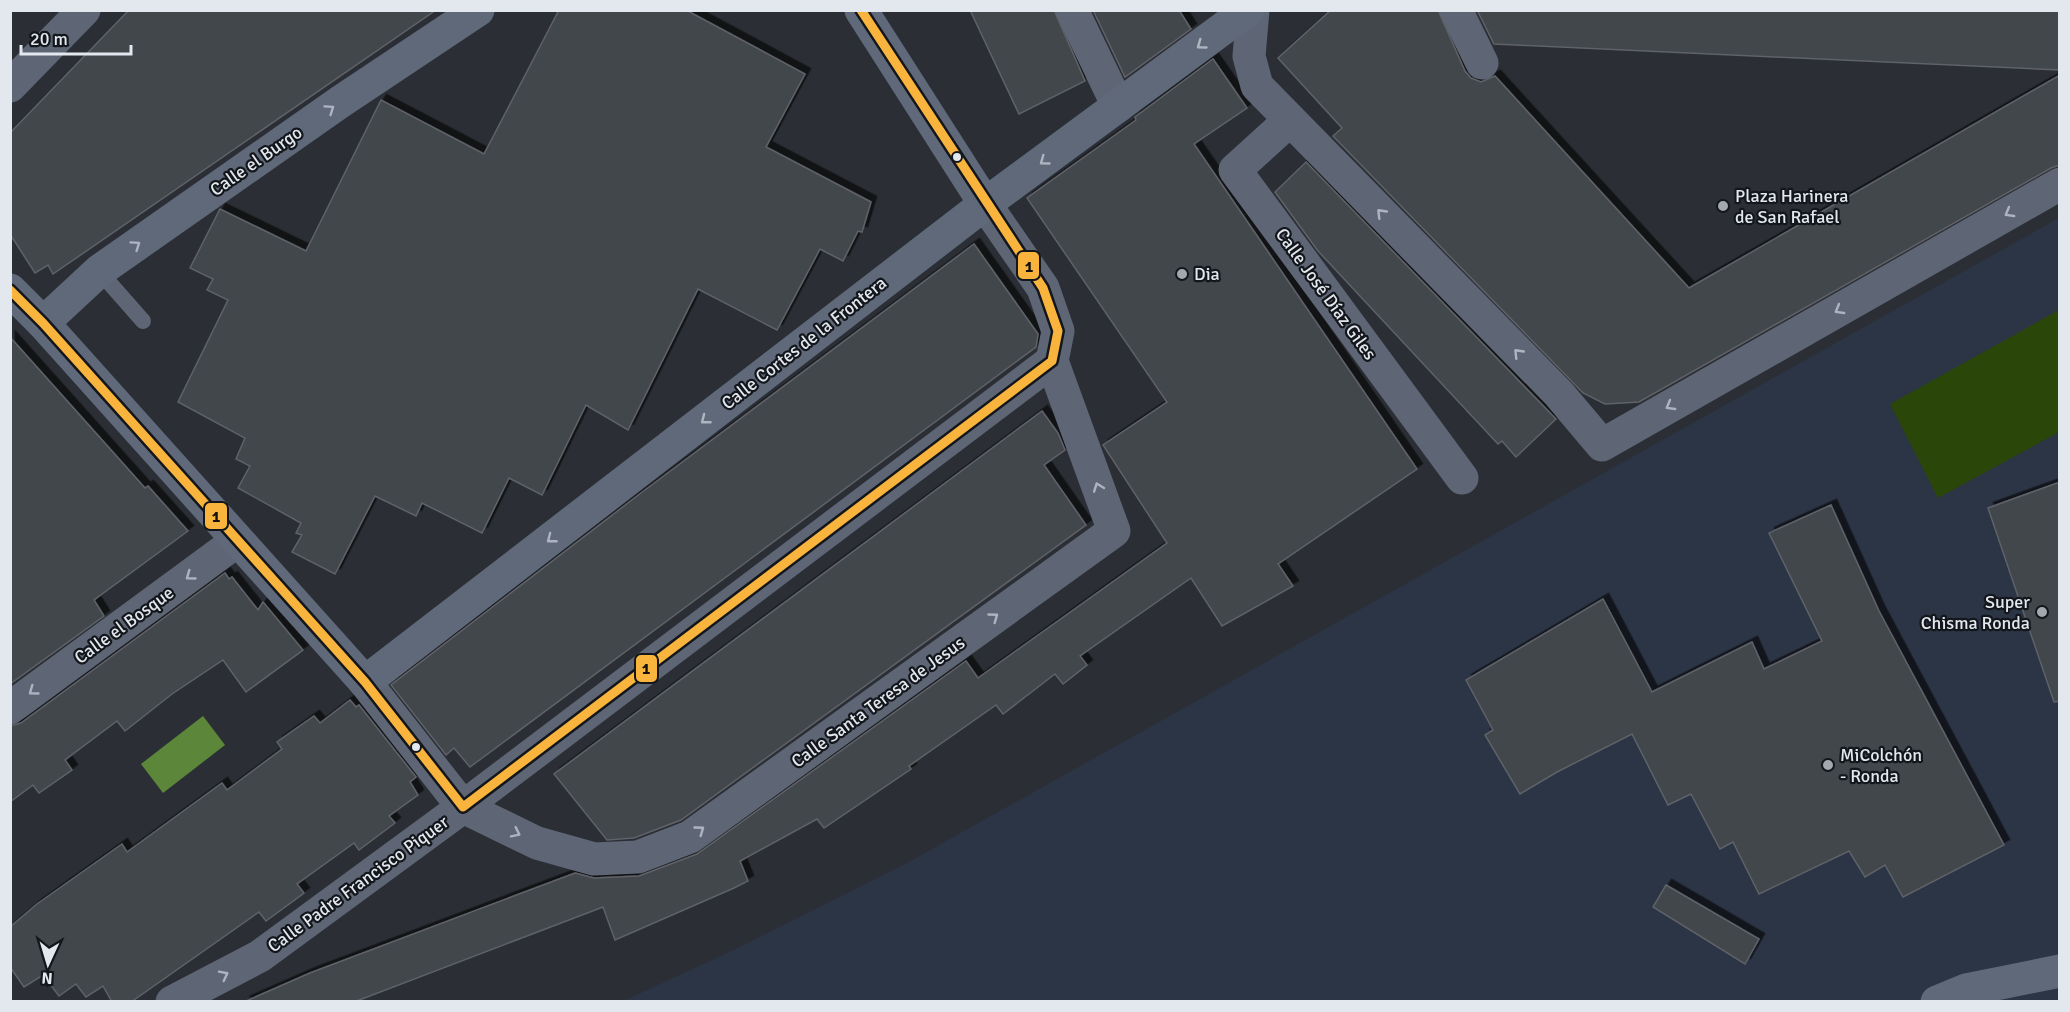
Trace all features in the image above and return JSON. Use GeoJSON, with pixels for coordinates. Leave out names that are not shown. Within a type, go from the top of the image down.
{"type":"FeatureCollection","features":[{"type":"Feature","properties":{"kind":"street"},"geometry":{"type":"LineString","coordinates":[[10,86],[84,10]]}},
{"type":"Feature","properties":{"kind":"street","name":"Calle el Burgo"},"geometry":{"type":"LineString","coordinates":[[43,323],[99,271],[340,102],[478,10]]}},
{"type":"Feature","properties":{"kind":"street"},"geometry":{"type":"LineString","coordinates":[[861,10],[985,204],[1043,288],[1058,331],[1052,361]]}},
{"type":"Feature","properties":{"kind":"street"},"geometry":{"type":"LineString","coordinates":[[1072,10],[1118,106]]}},
{"type":"Feature","properties":{"kind":"street","name":"Calle Cortes de la Frontera"},"geometry":{"type":"LineString","coordinates":[[365,682],[985,204],[1248,10]]}},
{"type":"Feature","properties":{"kind":"street"},"geometry":{"type":"LineString","coordinates":[[1253,10],[1249,56],[1257,86],[1558,394],[1602,445],[2060,184]]}},
{"type":"Feature","properties":{"kind":"street"},"geometry":{"type":"LineString","coordinates":[[1456,10],[1482,63]]}},
{"type":"Feature","properties":{"kind":"street","name":"Calle José Díaz Giles"},"geometry":{"type":"LineString","coordinates":[[1290,120],[1235,170],[1462,478]]}},
{"type":"Feature","properties":{"kind":"street"},"geometry":{"type":"LineString","coordinates":[[10,290],[43,323],[365,682],[463,807]]}},
{"type":"Feature","properties":{"kind":"street","name":"Calle Santa Teresa de Jesus"},"geometry":{"type":"LineString","coordinates":[[463,807],[537,843],[594,859],[638,857],[690,837],[1114,531],[1052,361]]}},
{"type":"Feature","properties":{"kind":"street","name":"Calle Padre Francisco Piquer"},"geometry":{"type":"LineString","coordinates":[[172,1002],[261,956],[463,807],[1052,361]]}},
{"type":"Feature","properties":{"kind":"street","name":"Calle el Bosque"},"geometry":{"type":"LineString","coordinates":[[10,708],[237,541]]}},
{"type":"Feature","properties":{"kind":"street"},"geometry":{"type":"LineString","coordinates":[[1937,1002],[1966,990],[2060,971]]}},
{"type":"Feature","properties":{"kind":"lane"},"geometry":{"type":"LineString","coordinates":[[99,271],[143,321]]}},
{"type":"Feature","properties":{"kind":"shaded area"},"geometry":{"type":"Polygon","coordinates":[[[2059,218],[2059,1001],[621,1002],[738,948],[907,863],[2059,218]]]}},
{"type":"Feature","properties":{"kind":"shaded area"},"geometry":{"type":"Polygon","coordinates":[[[2059,310],[2059,432],[1938,498],[1890,404],[2059,310]]]}},
{"type":"Feature","properties":{"kind":"shaded area"},"geometry":{"type":"Polygon","coordinates":[[[203,716],[225,745],[163,793],[141,764],[203,716]]]}},
{"type":"Feature","properties":{"kind":"building"},"geometry":{"type":"Polygon","coordinates":[[[129,10],[436,10],[53,274],[48,265],[35,273],[10,234],[10,133],[129,10]]]}},
{"type":"Feature","properties":{"kind":"building"},"geometry":{"type":"Polygon","coordinates":[[[559,10],[686,10],[805,74],[766,147],[871,202],[862,232],[858,231],[843,261],[820,249],[777,330],[698,289],[628,430],[586,405],[542,495],[509,478],[482,533],[422,503],[416,516],[375,496],[335,574],[292,552],[302,535],[296,533],[301,523],[238,488],[250,466],[236,459],[245,438],[178,402],[228,300],[207,290],[213,279],[190,268],[220,209],[306,251],[381,100],[484,154],[559,10]]]}},
{"type":"Feature","properties":{"kind":"building"},"geometry":{"type":"Polygon","coordinates":[[[970,10],[1054,10],[1085,81],[1019,114],[970,10]]]}},
{"type":"Feature","properties":{"kind":"building"},"geometry":{"type":"Polygon","coordinates":[[[1093,10],[1179,10],[1191,29],[1125,77],[1093,10]]]}},
{"type":"Feature","properties":{"kind":"building"},"geometry":{"type":"Polygon","coordinates":[[[1331,10],[1438,10],[1465,71],[1471,78],[1481,82],[1495,76],[1689,288],[2060,75],[2060,165],[2051,168],[1639,402],[1605,404],[1583,393],[1333,136],[1342,128],[1278,58],[1331,10]]]}},
{"type":"Feature","properties":{"kind":"building"},"geometry":{"type":"Polygon","coordinates":[[[1477,10],[2060,10],[2060,70],[1494,44],[1477,10]]]}},
{"type":"Feature","properties":{"kind":"building"},"geometry":{"type":"Polygon","coordinates":[[[1213,59],[1247,108],[1194,144],[1417,469],[1278,564],[1293,586],[1222,626],[1191,578],[1080,656],[1087,665],[1063,684],[1055,674],[1003,714],[996,705],[909,766],[911,769],[824,828],[817,819],[740,861],[748,881],[734,888],[615,940],[603,907],[354,1002],[244,1002],[310,973],[575,873],[594,878],[639,876],[697,854],[966,661],[978,678],[1167,543],[1103,445],[1167,402],[1027,198],[1136,120],[1135,117],[1213,59]]]}},
{"type":"Feature","properties":{"kind":"building"},"geometry":{"type":"Polygon","coordinates":[[[1306,162],[1556,419],[1516,457],[1502,441],[1498,444],[1318,251],[1275,192],[1306,162]]]}},
{"type":"Feature","properties":{"kind":"building"},"geometry":{"type":"Polygon","coordinates":[[[974,244],[1038,334],[1036,347],[470,767],[454,748],[446,755],[391,685],[641,493],[974,244]]]}},
{"type":"Feature","properties":{"kind":"building"},"geometry":{"type":"Polygon","coordinates":[[[10,337],[145,488],[148,486],[188,531],[94,600],[104,616],[10,684],[10,337]]]}},
{"type":"Feature","properties":{"kind":"building"},"geometry":{"type":"Polygon","coordinates":[[[1042,411],[1058,433],[1065,450],[1044,465],[1086,525],[681,820],[634,838],[607,840],[554,774],[1042,411]]]}},
{"type":"Feature","properties":{"kind":"building","name":"Super Chisma Ronda"},"geometry":{"type":"Polygon","coordinates":[[[2060,482],[2060,701],[2054,702],[1988,508],[2060,482]]]}},
{"type":"Feature","properties":{"kind":"building","name":"MiColchón - Ronda"},"geometry":{"type":"Polygon","coordinates":[[[1831,505],[1879,611],[2004,845],[1903,897],[1885,865],[1865,877],[1849,851],[1759,894],[1733,842],[1720,849],[1691,794],[1668,805],[1632,734],[1557,772],[1520,794],[1485,735],[1493,730],[1466,680],[1603,599],[1652,692],[1752,642],[1764,669],[1822,641],[1769,533],[1831,505]]]}},
{"type":"Feature","properties":{"kind":"building"},"geometry":{"type":"Polygon","coordinates":[[[225,573],[229,579],[232,577],[258,610],[263,602],[303,650],[246,692],[223,660],[172,694],[125,731],[117,721],[65,760],[72,770],[39,793],[33,785],[10,802],[10,726],[21,723],[225,573]]]}},
{"type":"Feature","properties":{"kind":"building"},"geometry":{"type":"Polygon","coordinates":[[[350,700],[356,707],[359,705],[416,777],[410,782],[418,795],[389,816],[395,823],[359,850],[354,843],[297,884],[304,893],[266,921],[259,912],[131,1002],[112,1002],[103,986],[86,997],[76,984],[59,996],[43,975],[24,987],[10,967],[10,927],[37,904],[122,844],[127,852],[222,783],[227,790],[282,749],[277,742],[314,716],[320,723],[350,700]]]}},
{"type":"Feature","properties":{"kind":"building"},"geometry":{"type":"Polygon","coordinates":[[[1666,885],[1759,939],[1745,964],[1653,907],[1666,885]]]}},
{"type":"Feature","properties":{"kind":"transit line","name":"1"},"geometry":{"type":"LineString","coordinates":[[10,290],[43,323],[365,682],[463,807],[1052,361],[1058,331],[1043,288],[861,10]]}},
{"type":"Feature","properties":{"kind":"place","name":"Plaza Harinera de San Rafael"},"geometry":{"type":"Point","coordinates":[1723,206]}},
{"type":"Feature","properties":{"kind":"place","name":"Dia"},"geometry":{"type":"Point","coordinates":[1182,274]}},
{"type":"Feature","properties":{"kind":"place","name":"Super Chisma Ronda"},"geometry":{"type":"Point","coordinates":[2042,612]}},
{"type":"Feature","properties":{"kind":"place","name":"MiColchón - Ronda"},"geometry":{"type":"Point","coordinates":[1828,765]}}]}
